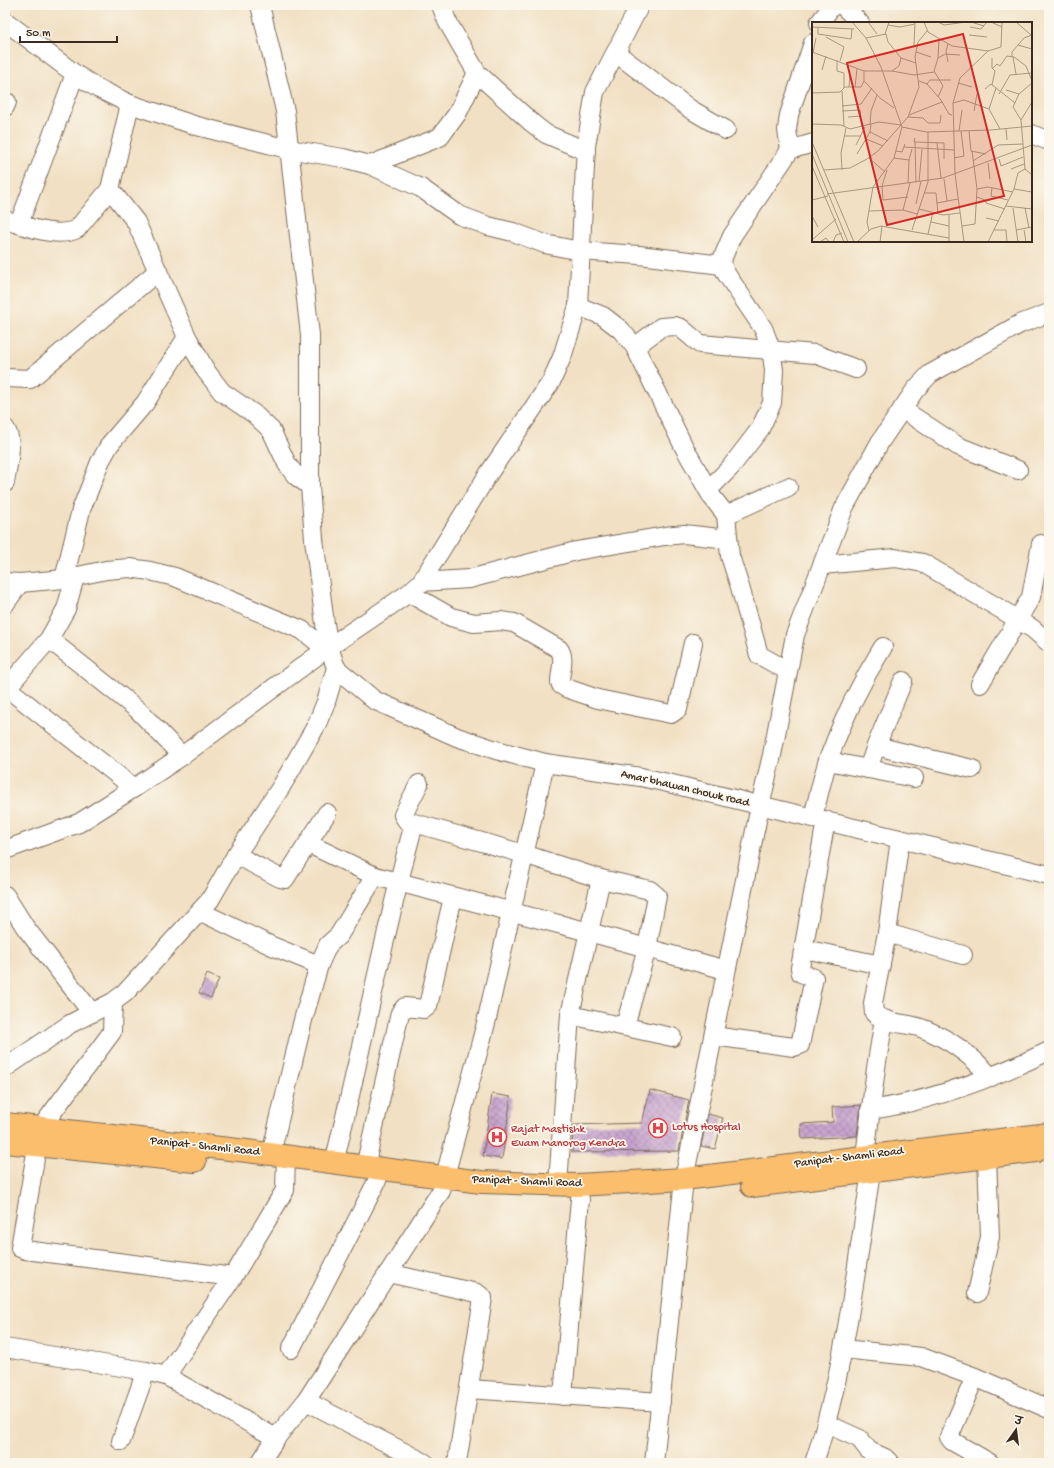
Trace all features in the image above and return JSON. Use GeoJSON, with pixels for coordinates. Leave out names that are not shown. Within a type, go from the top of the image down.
{"type":"FeatureCollection","features":[{"type":"Feature","properties":{"kind":"highway","name":"Panipat - Shamli Road"},"geometry":{"type":"LineString","coordinates":[[5,1124],[39,1137]]}},
{"type":"Feature","properties":{"kind":"highway","name":"Panipat - Shamli Road"},"geometry":{"type":"LineString","coordinates":[[5,1142],[39,1137],[281,1161],[374,1173],[444,1184],[481,1196],[580,1199],[868,1164],[1049,1134]]}},
{"type":"Feature","properties":{"kind":"highway","name":"Panipat - Shamli Road"},"geometry":{"type":"LineString","coordinates":[[868,1164],[987,1157],[1049,1150]]}},
{"type":"Feature","properties":{"kind":"highway","name":"Panipat - Shamli Road"},"geometry":{"type":"LineString","coordinates":[[281,1161],[334,1163],[374,1173]]}},
{"type":"Feature","properties":{"kind":"highway","name":"Panipat - Shamli Road"},"geometry":{"type":"LineString","coordinates":[[444,1184],[481,1182],[684,1186]]}},
{"type":"Feature","properties":{"kind":"street"},"geometry":{"type":"LineString","coordinates":[[5,1068],[70,1024],[113,1002],[135,984],[210,900],[236,855],[281,787],[316,726],[326,702],[336,668],[328,648],[314,539],[310,486],[310,335],[285,111],[260,5]]}},
{"type":"Feature","properties":{"kind":"street"},"geometry":{"type":"LineString","coordinates":[[441,5],[447,21],[477,73],[546,134],[586,151]]}},
{"type":"Feature","properties":{"kind":"street"},"geometry":{"type":"LineString","coordinates":[[5,850],[79,823],[134,788],[182,756],[328,648],[415,588],[489,473],[551,382],[562,357],[578,306],[586,151],[595,92],[640,5]]}},
{"type":"Feature","properties":{"kind":"street"},"geometry":{"type":"LineString","coordinates":[[820,22],[833,5]]}},
{"type":"Feature","properties":{"kind":"street"},"geometry":{"type":"LineString","coordinates":[[842,5],[859,22]]}},
{"type":"Feature","properties":{"kind":"street"},"geometry":{"type":"LineString","coordinates":[[5,22],[75,74],[99,89],[130,104],[198,126],[288,148],[343,158],[370,165],[421,188],[459,215],[545,244],[580,251],[639,255],[722,265]]}},
{"type":"Feature","properties":{"kind":"street"},"geometry":{"type":"LineString","coordinates":[[790,150],[787,130],[790,115],[812,46]]}},
{"type":"Feature","properties":{"kind":"street"},"geometry":{"type":"LineString","coordinates":[[616,53],[690,109],[726,130]]}},
{"type":"Feature","properties":{"kind":"street"},"geometry":{"type":"LineString","coordinates":[[370,165],[440,137],[457,114],[477,73]]}},
{"type":"Feature","properties":{"kind":"street"},"geometry":{"type":"LineString","coordinates":[[75,74],[12,222],[59,233],[69,233],[77,229],[110,189],[130,104]]}},
{"type":"Feature","properties":{"kind":"street"},"geometry":{"type":"LineString","coordinates":[[1032,134],[1049,141]]}},
{"type":"Feature","properties":{"kind":"street"},"geometry":{"type":"LineString","coordinates":[[708,490],[730,468],[760,429],[772,403],[774,370],[771,349],[763,328],[727,275],[722,265],[725,251],[732,236],[790,150],[812,143]]}},
{"type":"Feature","properties":{"kind":"street"},"geometry":{"type":"LineString","coordinates":[[110,189],[136,222],[187,337],[197,356],[222,392],[264,422],[271,430],[287,464],[296,476],[310,486]]}},
{"type":"Feature","properties":{"kind":"street"},"geometry":{"type":"LineString","coordinates":[[5,378],[30,379],[158,271]]}},
{"type":"Feature","properties":{"kind":"street"},"geometry":{"type":"LineString","coordinates":[[578,306],[603,316],[622,330],[635,347],[684,447],[708,490],[726,515],[730,556],[759,655],[788,672]]}},
{"type":"Feature","properties":{"kind":"street"},"geometry":{"type":"LineString","coordinates":[[654,1463],[684,1186],[726,970],[772,755],[795,635],[844,508],[880,442],[915,390],[930,374],[1020,324],[1046,318]]}},
{"type":"Feature","properties":{"kind":"street"},"geometry":{"type":"LineString","coordinates":[[635,347],[661,327],[669,326],[681,328],[700,344],[815,354],[856,369]]}},
{"type":"Feature","properties":{"kind":"street"},"geometry":{"type":"LineString","coordinates":[[134,788],[6,689],[49,639],[66,609],[81,510],[100,462],[115,438],[145,403],[187,337]]}},
{"type":"Feature","properties":{"kind":"street"},"geometry":{"type":"LineString","coordinates":[[902,409],[958,446],[1018,470]]}},
{"type":"Feature","properties":{"kind":"street"},"geometry":{"type":"LineString","coordinates":[[5,428],[9,436],[10,443],[5,483]]}},
{"type":"Feature","properties":{"kind":"street"},"geometry":{"type":"LineString","coordinates":[[726,515],[788,487]]}},
{"type":"Feature","properties":{"kind":"street"},"geometry":{"type":"LineString","coordinates":[[415,588],[469,579],[576,550],[665,536],[684,534],[728,539]]}},
{"type":"Feature","properties":{"kind":"street"},"geometry":{"type":"LineString","coordinates":[[980,684],[1031,597],[1041,544]]}},
{"type":"Feature","properties":{"kind":"street"},"geometry":{"type":"LineString","coordinates":[[822,565],[894,558],[923,563],[1033,629],[1049,643]]}},
{"type":"Feature","properties":{"kind":"street"},"geometry":{"type":"LineString","coordinates":[[5,604],[12,582],[70,578],[106,570],[130,568],[175,577],[307,632],[328,648]]}},
{"type":"Feature","properties":{"kind":"street"},"geometry":{"type":"LineString","coordinates":[[415,588],[451,618],[474,623],[508,621],[533,632],[560,649],[563,656],[560,682],[561,685],[566,688],[598,699],[671,714],[678,709],[693,643]]}},
{"type":"Feature","properties":{"kind":"street"},"geometry":{"type":"LineString","coordinates":[[49,639],[129,701],[182,756]]}},
{"type":"Feature","properties":{"kind":"street"},"geometry":{"type":"LineString","coordinates":[[713,1036],[794,1047],[800,1045],[814,978],[801,973],[800,971],[828,761],[868,672],[883,647]]}},
{"type":"Feature","properties":{"kind":"street","name":"Amar bhawan chowk road"},"geometry":{"type":"LineString","coordinates":[[336,668],[362,691],[382,704],[457,737],[496,750],[545,763],[641,777],[760,806],[820,818],[1049,875]]}},
{"type":"Feature","properties":{"kind":"street"},"geometry":{"type":"LineString","coordinates":[[868,769],[903,681]]}},
{"type":"Feature","properties":{"kind":"street"},"geometry":{"type":"LineString","coordinates":[[876,746],[972,769]]}},
{"type":"Feature","properties":{"kind":"street"},"geometry":{"type":"LineString","coordinates":[[828,761],[914,778]]}},
{"type":"Feature","properties":{"kind":"street"},"geometry":{"type":"LineString","coordinates":[[260,1463],[276,1438],[306,1401],[444,1184],[486,1023],[510,911],[545,763]]}},
{"type":"Feature","properties":{"kind":"street"},"geometry":{"type":"LineString","coordinates":[[419,784],[403,815],[405,820],[414,824],[524,854],[601,879],[650,890],[656,894],[657,896],[647,948],[625,1026]]}},
{"type":"Feature","properties":{"kind":"street"},"geometry":{"type":"LineString","coordinates":[[236,855],[284,879],[309,844],[327,813]]}},
{"type":"Feature","properties":{"kind":"street"},"geometry":{"type":"LineString","coordinates":[[334,1163],[355,1078],[398,881],[414,824]]}},
{"type":"Feature","properties":{"kind":"street"},"geometry":{"type":"LineString","coordinates":[[900,839],[888,933],[873,1009],[876,1015],[884,1019],[919,1027],[941,1037],[960,1048],[978,1062],[992,1077]]}},
{"type":"Feature","properties":{"kind":"street"},"geometry":{"type":"LineString","coordinates":[[309,844],[375,876],[589,932],[726,970]]}},
{"type":"Feature","properties":{"kind":"street"},"geometry":{"type":"LineString","coordinates":[[166,1376],[233,1278],[285,1190],[281,1161],[303,1020],[319,965],[328,945],[339,935],[375,876]]}},
{"type":"Feature","properties":{"kind":"street"},"geometry":{"type":"LineString","coordinates":[[558,1184],[570,1015],[601,879]]}},
{"type":"Feature","properties":{"kind":"street"},"geometry":{"type":"LineString","coordinates":[[5,895],[21,922],[92,1013]]}},
{"type":"Feature","properties":{"kind":"street"},"geometry":{"type":"LineString","coordinates":[[291,1349],[374,1173],[400,1013],[405,1007],[424,1009],[428,1006],[453,897]]}},
{"type":"Feature","properties":{"kind":"street"},"geometry":{"type":"LineString","coordinates":[[200,912],[272,946],[319,965]]}},
{"type":"Feature","properties":{"kind":"street"},"geometry":{"type":"LineString","coordinates":[[888,933],[962,955]]}},
{"type":"Feature","properties":{"kind":"street"},"geometry":{"type":"LineString","coordinates":[[804,949],[881,965]]}},
{"type":"Feature","properties":{"kind":"street"},"geometry":{"type":"LineString","coordinates":[[113,1002],[112,1032],[39,1137],[19,1246],[22,1250],[233,1278]]}},
{"type":"Feature","properties":{"kind":"street"},"geometry":{"type":"LineString","coordinates":[[570,1015],[672,1037]]}},
{"type":"Feature","properties":{"kind":"street"},"geometry":{"type":"LineString","coordinates":[[814,1463],[827,1424],[843,1350],[868,1164],[870,1110],[884,1019]]}},
{"type":"Feature","properties":{"kind":"street"},"geometry":{"type":"LineString","coordinates":[[870,1110],[903,1106],[992,1077],[1049,1051]]}},
{"type":"Feature","properties":{"kind":"street"},"geometry":{"type":"LineString","coordinates":[[976,1293],[990,1237],[987,1157]]}},
{"type":"Feature","properties":{"kind":"street"},"geometry":{"type":"LineString","coordinates":[[563,1396],[580,1199]]}},
{"type":"Feature","properties":{"kind":"street"},"geometry":{"type":"LineString","coordinates":[[388,1273],[477,1293],[483,1296],[457,1463]]}},
{"type":"Feature","properties":{"kind":"street"},"geometry":{"type":"LineString","coordinates":[[5,1348],[146,1371],[166,1376],[276,1438]]}},
{"type":"Feature","properties":{"kind":"street"},"geometry":{"type":"LineString","coordinates":[[843,1350],[920,1357],[975,1377],[1049,1410]]}},
{"type":"Feature","properties":{"kind":"street"},"geometry":{"type":"LineString","coordinates":[[121,1441],[146,1371]]}},
{"type":"Feature","properties":{"kind":"street"},"geometry":{"type":"LineString","coordinates":[[975,1377],[949,1437],[952,1441],[990,1463]]}},
{"type":"Feature","properties":{"kind":"street"},"geometry":{"type":"LineString","coordinates":[[469,1389],[661,1402]]}},
{"type":"Feature","properties":{"kind":"street"},"geometry":{"type":"LineString","coordinates":[[306,1401],[418,1461]]}},
{"type":"Feature","properties":{"kind":"street"},"geometry":{"type":"LineString","coordinates":[[827,1424],[860,1439],[869,1451],[885,1458],[890,1463]]}},
{"type":"Feature","properties":{"kind":"building"},"geometry":{"type":"Polygon","coordinates":[[[207,974],[219,979],[211,998],[199,993],[207,974]]]}},
{"type":"Feature","properties":{"kind":"building"},"geometry":{"type":"Polygon","coordinates":[[[650,1090],[689,1100],[679,1151],[572,1152],[573,1125],[642,1123],[650,1090]]]}},
{"type":"Feature","properties":{"kind":"building"},"geometry":{"type":"Polygon","coordinates":[[[492,1094],[511,1097],[502,1159],[483,1156],[492,1094]]]}},
{"type":"Feature","properties":{"kind":"building"},"geometry":{"type":"Polygon","coordinates":[[[861,1105],[857,1136],[802,1139],[801,1124],[833,1122],[832,1107],[861,1105]]]}},
{"type":"Feature","properties":{"kind":"building"},"geometry":{"type":"Polygon","coordinates":[[[708,1114],[723,1118],[715,1149],[701,1146],[708,1114]]]}},
{"type":"Feature","properties":{"kind":"place","name":"Lotus Hospital"},"geometry":{"type":"Point","coordinates":[658,1128]}},
{"type":"Feature","properties":{"kind":"place","name":"Rajat Mastishk Evam Manorog Kendra"},"geometry":{"type":"Point","coordinates":[497,1137]}}]}
